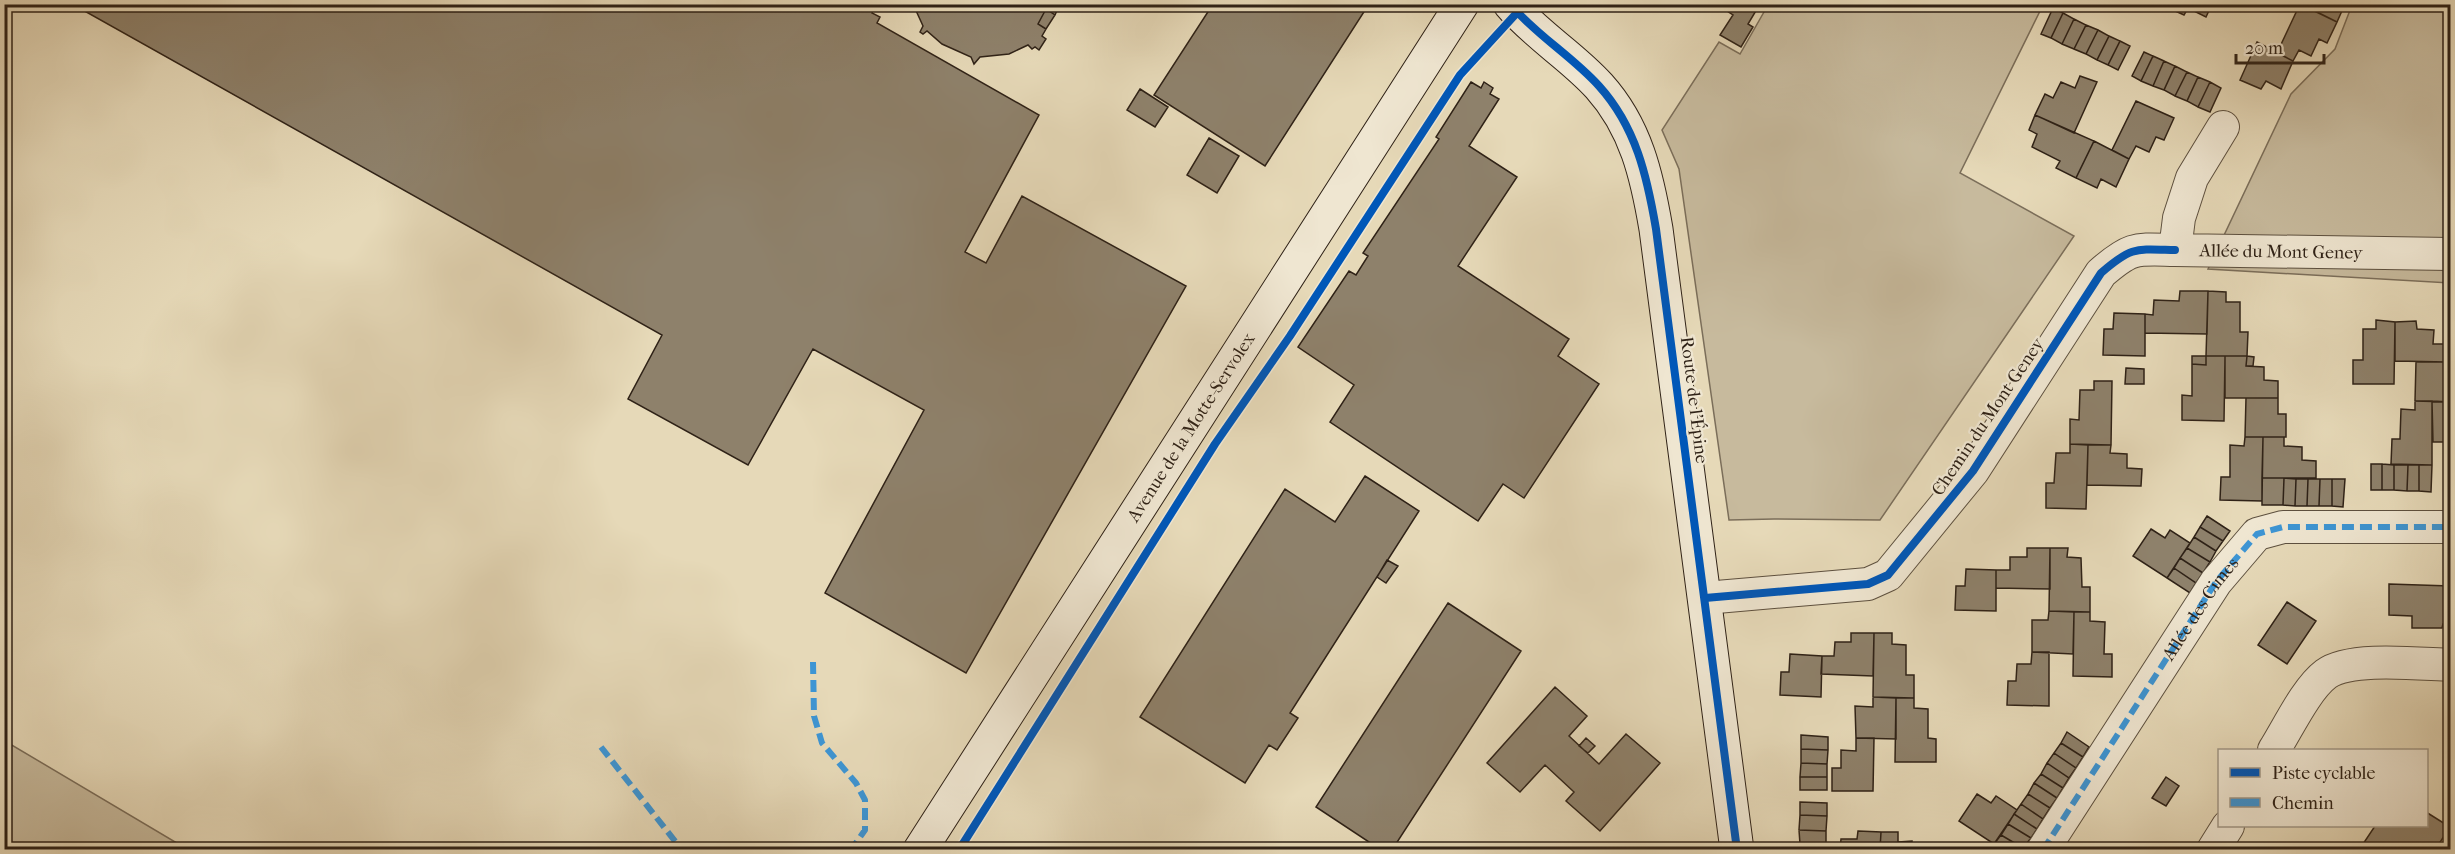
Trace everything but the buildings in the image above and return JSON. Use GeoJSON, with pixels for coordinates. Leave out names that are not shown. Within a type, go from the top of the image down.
{"type":"FeatureCollection","features":[{"type":"Feature","properties":{"kind":"main road","name":"Avenue de la Motte-Servolex"},"geometry":{"type":"LineString","coordinates":[[920,849],[1462,4]]}},
{"type":"Feature","properties":{"kind":"main road","name":"Route de l'Épine"},"geometry":{"type":"LineString","coordinates":[[1510,4],[1599,86],[1625,123],[1647,178],[1656,229],[1737,849]]}},
{"type":"Feature","properties":{"kind":"street","name":"Allée du Mont Geney"},"geometry":{"type":"LineString","coordinates":[[2223,127],[2192,178],[2179,218],[2175,250],[2451,254]]}},
{"type":"Feature","properties":{"kind":"street","name":"Chemin du Mont Geney"},"geometry":{"type":"LineString","coordinates":[[1704,598],[1868,584],[1888,574],[1973,471],[2101,273],[2118,258],[2137,249],[2175,250]]}},
{"type":"Feature","properties":{"kind":"street","name":"Allée des Cimes"},"geometry":{"type":"LineString","coordinates":[[2043,849],[2108,745],[2216,582],[2237,554],[2257,534],[2283,527],[2451,527]]}},
{"type":"Feature","properties":{"kind":"street"},"geometry":{"type":"LineString","coordinates":[[2275,749],[2310,692],[2327,673],[2352,663],[2451,665]]}},
{"type":"Feature","properties":{"kind":"street"},"geometry":{"type":"LineString","coordinates":[[2213,849],[2227,827]]}},
{"type":"Feature","properties":{"kind":"shaded area"},"geometry":{"type":"Polygon","coordinates":[[[1768,5],[2043,5],[1960,173],[2074,236],[1880,520],[1729,520],[1679,169],[1662,130],[1719,42],[1740,54],[1768,5]]]}},
{"type":"Feature","properties":{"kind":"shaded area"},"geometry":{"type":"Polygon","coordinates":[[[2352,5],[2450,5],[2450,283],[2208,269],[2291,94],[2335,49],[2352,5]]]}},
{"type":"Feature","properties":{"kind":"shaded area"},"geometry":{"type":"Polygon","coordinates":[[[5,741],[187,849],[5,849],[5,741]]]}},
{"type":"Feature","properties":{"kind":"marked path"},"geometry":{"type":"LineString","coordinates":[[2043,850],[2216,582],[2257,534],[2283,527],[2450,527]]}},
{"type":"Feature","properties":{"kind":"marked path"},"geometry":{"type":"LineString","coordinates":[[813,662],[814,716],[822,743],[856,783],[865,800],[865,830],[851,850]]}},
{"type":"Feature","properties":{"kind":"marked path"},"geometry":{"type":"LineString","coordinates":[[601,747],[682,850]]}},
{"type":"Feature","properties":{"kind":"cycle path"},"geometry":{"type":"LineString","coordinates":[[1510,4],[1531,26],[1588,75],[1612,102],[1631,135],[1644,171],[1656,229],[1737,850]]}},
{"type":"Feature","properties":{"kind":"cycle path"},"geometry":{"type":"LineString","coordinates":[[959,850],[1215,444],[1290,336],[1460,75],[1525,4]]}},
{"type":"Feature","properties":{"kind":"cycle path"},"geometry":{"type":"LineString","coordinates":[[1705,598],[1868,584],[1888,575],[1973,471],[2101,273],[2120,258],[2135,251],[2175,250]]}}]}
